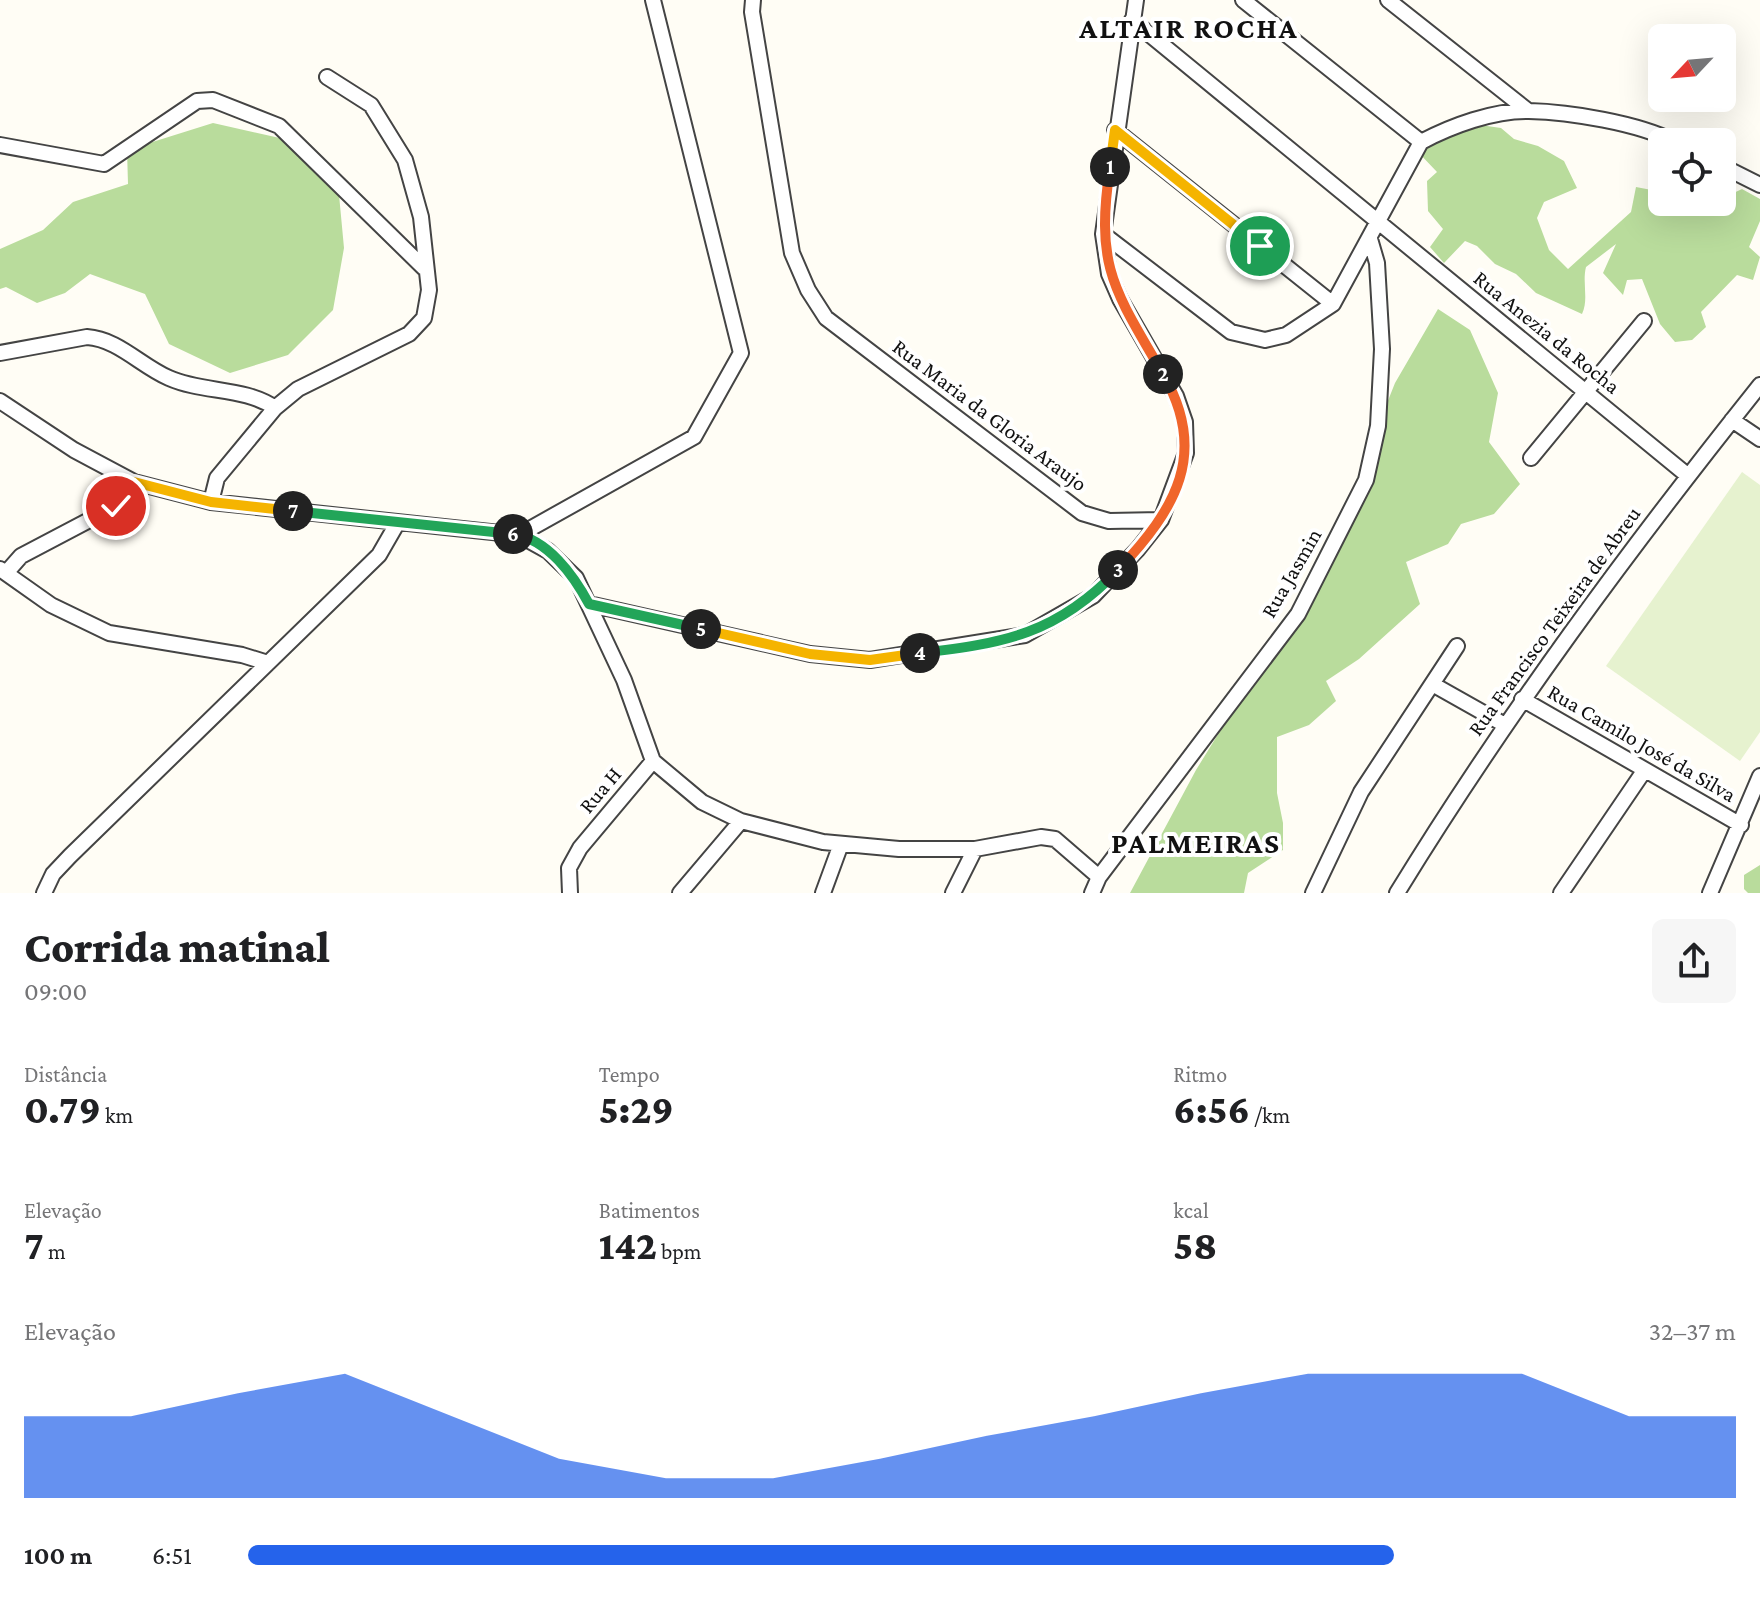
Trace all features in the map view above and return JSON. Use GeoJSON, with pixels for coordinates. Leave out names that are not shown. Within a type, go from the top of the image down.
{"type":"FeatureCollection","features":[{"type":"Feature","properties":{"kind":"street"},"geometry":{"type":"LineString","coordinates":[[519,535],[694,437],[741,353],[653,0]]}},
{"type":"Feature","properties":{"kind":"street","name":"Rua Maria da Gloria Araujo"},"geometry":{"type":"LineString","coordinates":[[753,0],[752,12],[792,253],[808,290],[826,318],[1082,513],[1109,521],[1161,520]]}},
{"type":"Feature","properties":{"kind":"street"},"geometry":{"type":"LineString","coordinates":[[589,604],[810,654],[870,660],[1025,635],[1063,617],[1093,596],[1161,520],[1186,453],[1185,422],[1176,396],[1120,299],[1109,274],[1103,234],[1115,130],[1136,0]]}},
{"type":"Feature","properties":{"kind":"street"},"geometry":{"type":"LineString","coordinates":[[1243,0],[1421,142]]}},
{"type":"Feature","properties":{"kind":"street"},"geometry":{"type":"LineString","coordinates":[[1388,0],[1527,110]]}},
{"type":"Feature","properties":{"kind":"street","name":"Rua Anezia da Rocha"},"geometry":{"type":"LineString","coordinates":[[1132,20],[1687,475]]}},
{"type":"Feature","properties":{"kind":"street"},"geometry":{"type":"LineString","coordinates":[[211,502],[217,478],[275,408],[298,389],[409,334],[424,318],[429,290],[424,268],[421,217],[405,160],[371,105],[327,77]]}},
{"type":"Feature","properties":{"kind":"street"},"geometry":{"type":"LineString","coordinates":[[0,145],[104,164],[197,101],[213,100],[279,126],[424,268]]}},
{"type":"Feature","properties":{"kind":"street"},"geometry":{"type":"LineString","coordinates":[[1103,234],[1231,332],[1265,340],[1286,335],[1333,304],[1421,142],[1466,123],[1527,110],[1620,125],[1648,134]]}},
{"type":"Feature","properties":{"kind":"street"},"geometry":{"type":"LineString","coordinates":[[1115,130],[1333,304]]}},
{"type":"Feature","properties":{"kind":"street"},"geometry":{"type":"LineString","coordinates":[[1736,173],[1760,185]]}},
{"type":"Feature","properties":{"kind":"street","name":"Rua Jasmin"},"geometry":{"type":"LineString","coordinates":[[1092,893],[1099,877],[1298,614],[1366,480],[1378,426],[1382,349],[1377,263],[1370,239]]}},
{"type":"Feature","properties":{"kind":"street"},"geometry":{"type":"LineString","coordinates":[[1531,458],[1644,321]]}},
{"type":"Feature","properties":{"kind":"street"},"geometry":{"type":"LineString","coordinates":[[0,353],[87,337],[101,338],[168,378],[208,391],[260,397],[275,408]]}},
{"type":"Feature","properties":{"kind":"street","name":"Rua Francisco Teixeira de Abreu"},"geometry":{"type":"LineString","coordinates":[[1397,893],[1522,699],[1687,475],[1760,385]]}},
{"type":"Feature","properties":{"kind":"street"},"geometry":{"type":"LineString","coordinates":[[0,401],[74,450],[134,482],[211,502],[519,535],[557,560],[576,578],[624,680],[653,761],[702,802],[741,821],[841,844],[899,849],[975,849],[1041,837],[1055,839],[1099,877]]}},
{"type":"Feature","properties":{"kind":"street"},"geometry":{"type":"LineString","coordinates":[[1732,420],[1760,439]]}},
{"type":"Feature","properties":{"kind":"street"},"geometry":{"type":"LineString","coordinates":[[134,482],[116,506],[21,556],[3,571],[51,605],[109,633],[242,655],[268,663]]}},
{"type":"Feature","properties":{"kind":"street"},"geometry":{"type":"LineString","coordinates":[[44,893],[53,874],[379,555],[398,522]]}},
{"type":"Feature","properties":{"kind":"street"},"geometry":{"type":"LineString","coordinates":[[1313,893],[1361,792],[1457,646]]}},
{"type":"Feature","properties":{"kind":"street"},"geometry":{"type":"LineString","coordinates":[[1434,685],[1505,725]]}},
{"type":"Feature","properties":{"kind":"street","name":"Rua Camilo José da Silva"},"geometry":{"type":"LineString","coordinates":[[1522,699],[1741,825]]}},
{"type":"Feature","properties":{"kind":"street","name":"Rua H"},"geometry":{"type":"LineString","coordinates":[[570,893],[569,868],[580,848],[653,761]]}},
{"type":"Feature","properties":{"kind":"street"},"geometry":{"type":"LineString","coordinates":[[1561,893],[1644,771]]}},
{"type":"Feature","properties":{"kind":"street"},"geometry":{"type":"LineString","coordinates":[[1710,893],[1760,776]]}},
{"type":"Feature","properties":{"kind":"street"},"geometry":{"type":"LineString","coordinates":[[680,893],[741,821]]}},
{"type":"Feature","properties":{"kind":"street"},"geometry":{"type":"LineString","coordinates":[[823,893],[841,844]]}},
{"type":"Feature","properties":{"kind":"street"},"geometry":{"type":"LineString","coordinates":[[953,893],[975,849]]}},
{"type":"Feature","properties":{"kind":"green space"},"geometry":{"type":"Polygon","coordinates":[[[213,123],[302,143],[338,184],[344,248],[333,310],[288,355],[230,373],[169,344],[145,294],[90,274],[65,293],[37,303],[6,287],[0,289],[0,249],[43,230],[73,202],[128,184],[127,150],[213,123]]]}},
{"type":"Feature","properties":{"kind":"green space"},"geometry":{"type":"Polygon","coordinates":[[[1466,123],[1501,128],[1514,139],[1538,146],[1564,161],[1577,188],[1544,202],[1537,218],[1549,250],[1568,269],[1631,212],[1636,187],[1648,189],[1648,216],[1736,216],[1736,192],[1742,189],[1760,199],[1760,221],[1749,247],[1760,257],[1753,280],[1737,275],[1701,312],[1706,327],[1692,340],[1675,342],[1660,324],[1642,279],[1627,280],[1623,295],[1603,273],[1616,244],[1586,267],[1582,314],[1536,293],[1516,274],[1495,264],[1477,246],[1465,241],[1444,263],[1430,247],[1443,229],[1428,211],[1427,181],[1437,172],[1417,151],[1466,123]]]}},
{"type":"Feature","properties":{"kind":"green space"},"geometry":{"type":"Polygon","coordinates":[[[1438,309],[1470,330],[1498,393],[1489,442],[1520,484],[1494,514],[1461,524],[1448,544],[1406,562],[1420,604],[1359,659],[1326,681],[1336,701],[1309,725],[1277,737],[1277,793],[1283,823],[1283,850],[1248,873],[1244,893],[1130,893],[1196,770],[1323,564],[1395,383],[1438,309]]]}},
{"type":"Feature","properties":{"kind":"green space"},"geometry":{"type":"Polygon","coordinates":[[[1742,472],[1760,485],[1760,732],[1740,761],[1606,666],[1742,472]]]}},
{"type":"Feature","properties":{"kind":"green space"},"geometry":{"type":"Polygon","coordinates":[[[1760,865],[1760,893],[1748,893],[1744,889],[1744,875],[1760,865]]]}},
{"type":"Feature","properties":{"kind":"district","name":"ALTAIR ROCHA"},"geometry":{"type":"Point","coordinates":[1189,27]}},
{"type":"Feature","properties":{"kind":"district","name":"PALMEIRAS"},"geometry":{"type":"Point","coordinates":[1196,842]}},
{"type":"Feature","properties":{"kind":"route"},"geometry":{"type":"LineString","coordinates":[[116,506],[134,482],[211,502],[519,535],[548,551],[576,578],[589,604],[810,654],[870,660],[1025,635],[1063,617],[1093,596],[1138,549],[1161,520],[1186,453],[1185,422],[1176,396],[1109,274],[1103,234],[1115,130],[1260,246]]}}]}
